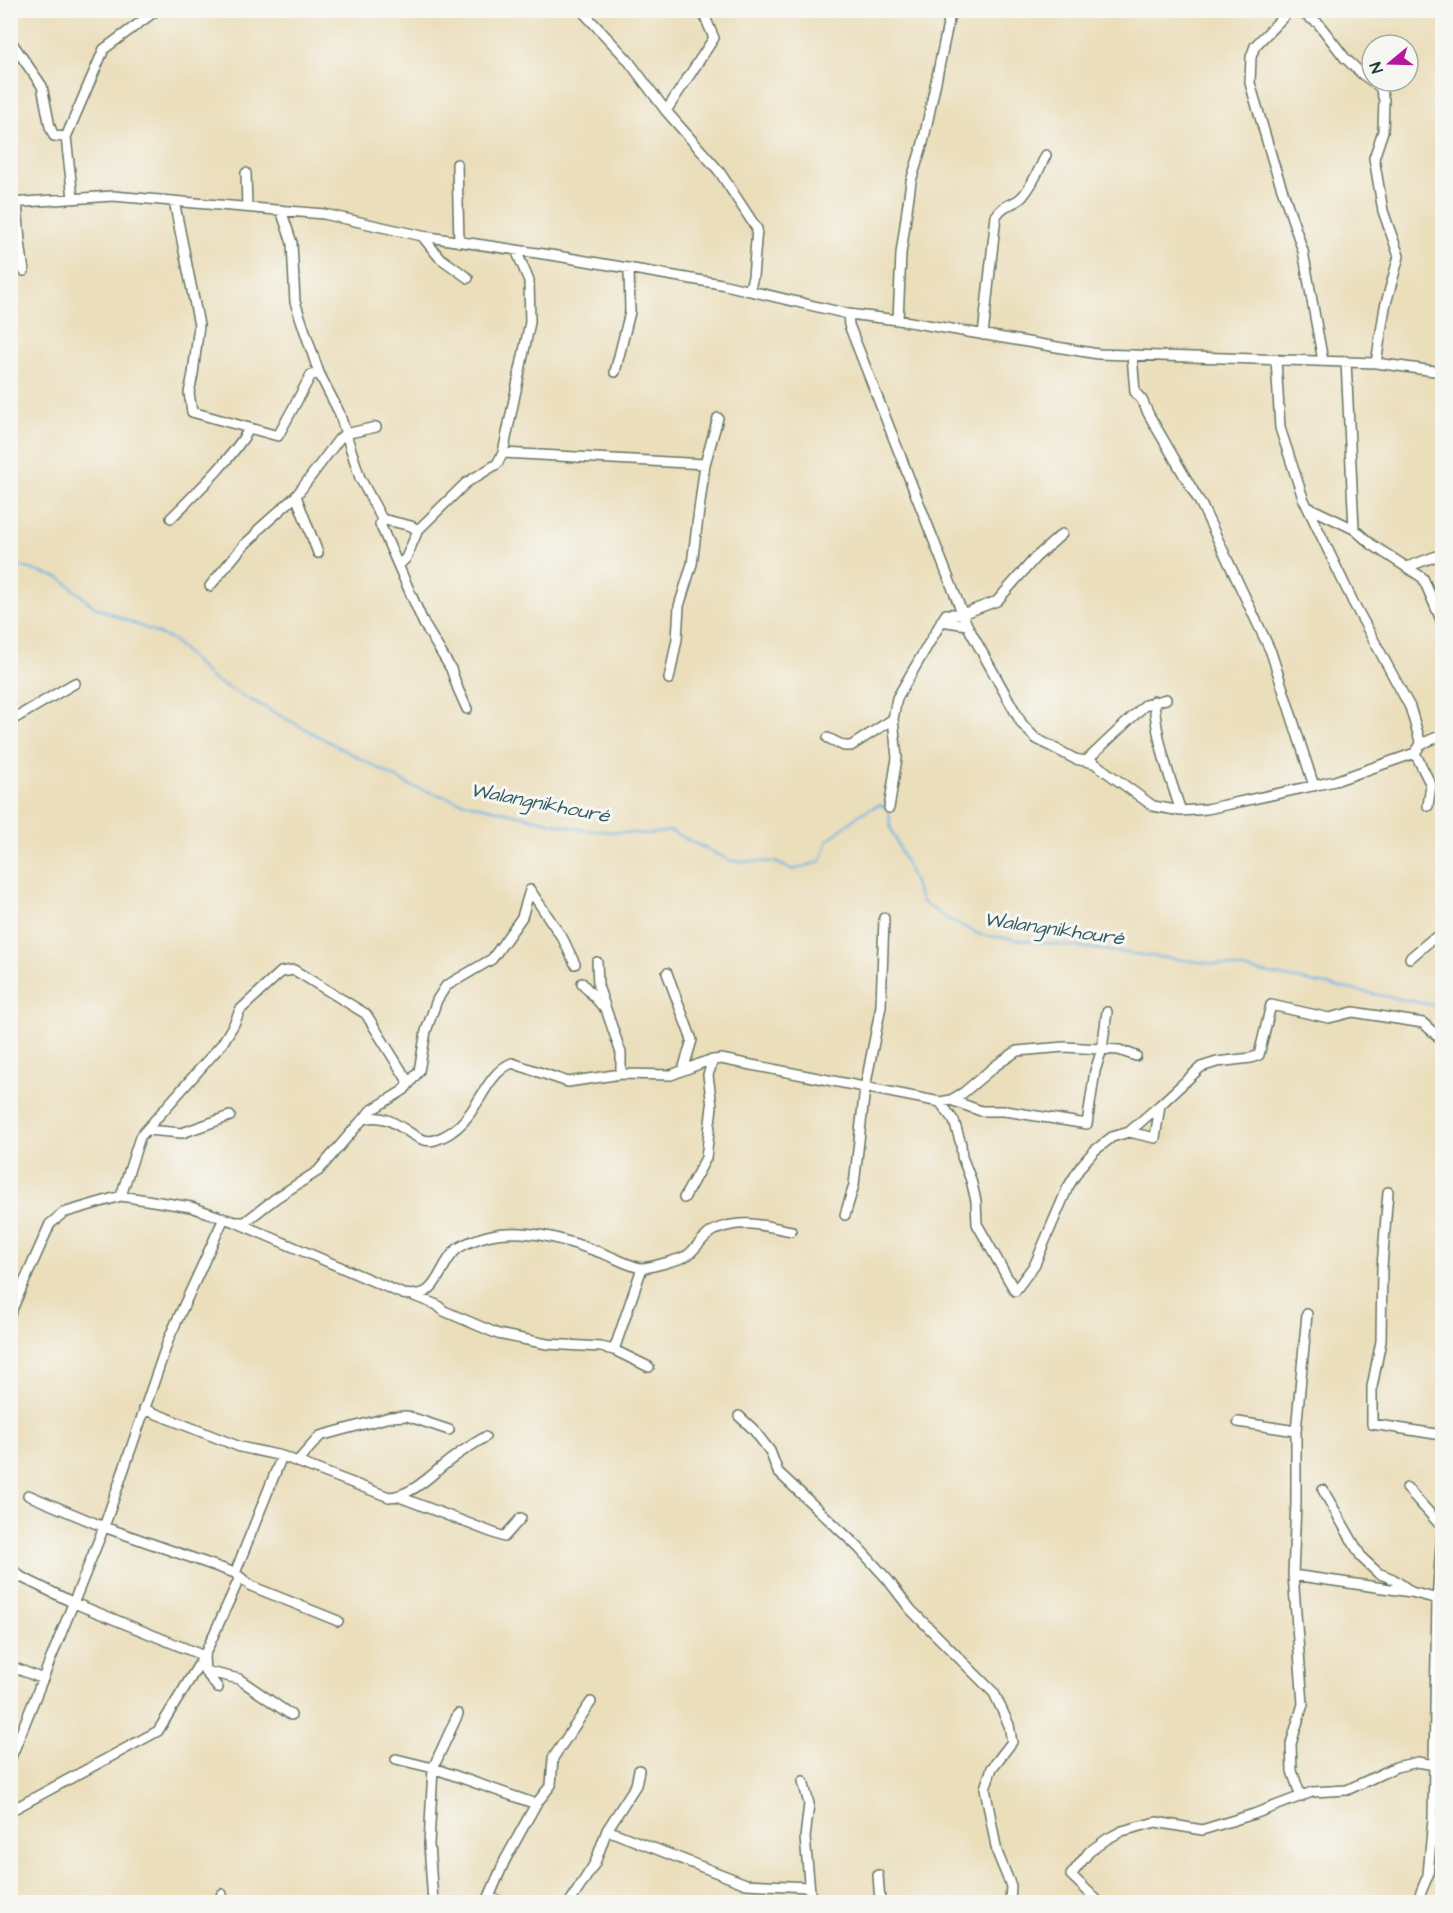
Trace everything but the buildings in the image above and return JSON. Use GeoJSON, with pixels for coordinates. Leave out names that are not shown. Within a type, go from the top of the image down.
{"type":"FeatureCollection","features":[{"type":"Feature","properties":{"kind":"street"},"geometry":{"type":"LineString","coordinates":[[73,198],[66,137],[104,49],[157,10]]}},
{"type":"Feature","properties":{"kind":"street"},"geometry":{"type":"LineString","coordinates":[[581,10],[627,59],[666,111],[719,171],[757,229],[753,277],[749,291]]}},
{"type":"Feature","properties":{"kind":"street"},"geometry":{"type":"LineString","coordinates":[[666,111],[714,38],[702,10]]}},
{"type":"Feature","properties":{"kind":"street"},"geometry":{"type":"LineString","coordinates":[[898,320],[901,254],[911,181],[923,142],[951,10]]}},
{"type":"Feature","properties":{"kind":"street"},"geometry":{"type":"LineString","coordinates":[[1290,10],[1255,46],[1251,57],[1250,83],[1303,251],[1323,361]]}},
{"type":"Feature","properties":{"kind":"street"},"geometry":{"type":"LineString","coordinates":[[1297,10],[1318,23],[1345,58],[1380,87],[1384,100],[1383,131],[1374,158],[1383,211],[1399,255],[1385,307],[1376,363]]}},
{"type":"Feature","properties":{"kind":"street"},"geometry":{"type":"LineString","coordinates":[[10,40],[42,86],[54,136],[66,137]]}},
{"type":"Feature","properties":{"kind":"street"},"geometry":{"type":"LineString","coordinates":[[983,334],[996,216],[1002,207],[1014,203],[1022,196],[1046,155]]}},
{"type":"Feature","properties":{"kind":"street"},"geometry":{"type":"LineString","coordinates":[[458,164],[459,242]]}},
{"type":"Feature","properties":{"kind":"street"},"geometry":{"type":"LineString","coordinates":[[246,173],[247,207]]}},
{"type":"Feature","properties":{"kind":"street"},"geometry":{"type":"LineString","coordinates":[[24,271],[14,203],[113,196],[324,214],[422,236],[721,284],[848,314],[898,320],[1098,354],[1346,361],[1443,372]]}},
{"type":"Feature","properties":{"kind":"street"},"geometry":{"type":"LineString","coordinates":[[174,201],[199,325],[194,374],[189,393],[192,412],[278,436],[311,375],[319,372]]}},
{"type":"Feature","properties":{"kind":"street"},"geometry":{"type":"LineString","coordinates":[[281,210],[292,243],[296,302],[319,372],[339,412],[360,478],[382,519],[380,524],[424,624],[452,669],[467,709]]}},
{"type":"Feature","properties":{"kind":"street"},"geometry":{"type":"LineString","coordinates":[[422,236],[439,257],[468,278]]}},
{"type":"Feature","properties":{"kind":"street"},"geometry":{"type":"LineString","coordinates":[[399,565],[406,558],[418,530],[466,483],[497,464],[503,453],[530,322],[529,281],[516,250]]}},
{"type":"Feature","properties":{"kind":"street"},"geometry":{"type":"LineString","coordinates":[[615,372],[630,312],[629,268]]}},
{"type":"Feature","properties":{"kind":"street"},"geometry":{"type":"LineString","coordinates":[[848,314],[849,325],[967,625],[1022,724],[1035,738],[1075,759],[1094,763],[1154,806],[1181,811],[1206,809],[1335,781],[1415,753],[1421,744],[1443,735]]}},
{"type":"Feature","properties":{"kind":"street"},"geometry":{"type":"LineString","coordinates":[[1132,355],[1136,392],[1202,506],[1271,652],[1314,786]]}},
{"type":"Feature","properties":{"kind":"street"},"geometry":{"type":"LineString","coordinates":[[1276,359],[1280,428],[1303,498],[1310,508],[1353,602],[1410,707],[1421,744]]}},
{"type":"Feature","properties":{"kind":"street"},"geometry":{"type":"LineString","coordinates":[[1346,361],[1354,529]]}},
{"type":"Feature","properties":{"kind":"street"},"geometry":{"type":"LineString","coordinates":[[669,679],[677,639],[679,606],[692,564],[705,464],[718,418]]}},
{"type":"Feature","properties":{"kind":"street"},"geometry":{"type":"LineString","coordinates":[[171,518],[207,481],[250,428]]}},
{"type":"Feature","properties":{"kind":"street"},"geometry":{"type":"LineString","coordinates":[[210,586],[258,530],[296,496],[339,439],[345,434],[376,428]]}},
{"type":"Feature","properties":{"kind":"street"},"geometry":{"type":"LineString","coordinates":[[503,453],[705,464]]}},
{"type":"Feature","properties":{"kind":"street"},"geometry":{"type":"LineString","coordinates":[[296,496],[318,553]]}},
{"type":"Feature","properties":{"kind":"street"},"geometry":{"type":"LineString","coordinates":[[1310,508],[1354,529],[1371,544],[1423,578],[1443,622]]}},
{"type":"Feature","properties":{"kind":"street"},"geometry":{"type":"LineString","coordinates":[[382,519],[418,530]]}},
{"type":"Feature","properties":{"kind":"street"},"geometry":{"type":"LineString","coordinates":[[889,808],[897,758],[893,719],[897,698],[941,621],[946,614],[963,614],[997,601],[1035,558],[1062,534]]}},
{"type":"Feature","properties":{"kind":"street"},"geometry":{"type":"LineString","coordinates":[[1407,567],[1443,554]]}},
{"type":"Feature","properties":{"kind":"street"},"geometry":{"type":"LineString","coordinates":[[941,621],[967,625]]}},
{"type":"Feature","properties":{"kind":"street"},"geometry":{"type":"LineString","coordinates":[[10,721],[75,683]]}},
{"type":"Feature","properties":{"kind":"street"},"geometry":{"type":"LineString","coordinates":[[1086,761],[1145,705],[1166,699]]}},
{"type":"Feature","properties":{"kind":"street"},"geometry":{"type":"LineString","coordinates":[[1154,701],[1155,717],[1167,769],[1181,811]]}},
{"type":"Feature","properties":{"kind":"street"},"geometry":{"type":"LineString","coordinates":[[828,738],[844,746],[851,746],[893,719]]}},
{"type":"Feature","properties":{"kind":"street"},"geometry":{"type":"LineString","coordinates":[[1415,753],[1431,785],[1428,806]]}},
{"type":"Feature","properties":{"kind":"street"},"geometry":{"type":"LineString","coordinates":[[235,1222],[245,1222],[276,1198],[318,1171],[370,1111],[404,1090],[419,1071],[426,1031],[437,1000],[446,986],[492,959],[522,917],[530,890],[563,939],[575,964]]}},
{"type":"Feature","properties":{"kind":"street"},"geometry":{"type":"LineString","coordinates":[[845,1215],[854,1185],[865,1088],[881,1006],[884,918]]}},
{"type":"Feature","properties":{"kind":"street"},"geometry":{"type":"LineString","coordinates":[[1410,958],[1430,941],[1443,934]]}},
{"type":"Feature","properties":{"kind":"street"},"geometry":{"type":"LineString","coordinates":[[597,962],[598,986],[621,1053],[621,1074]]}},
{"type":"Feature","properties":{"kind":"street"},"geometry":{"type":"LineString","coordinates":[[121,1196],[140,1137],[222,1044],[240,1010],[281,972],[294,970],[366,1014],[409,1083]]}},
{"type":"Feature","properties":{"kind":"street"},"geometry":{"type":"LineString","coordinates":[[667,973],[692,1040],[683,1070]]}},
{"type":"Feature","properties":{"kind":"street"},"geometry":{"type":"LineString","coordinates":[[582,983],[607,1012]]}},
{"type":"Feature","properties":{"kind":"street"},"geometry":{"type":"LineString","coordinates":[[940,1102],[954,1121],[961,1144],[962,1157],[972,1180],[977,1224],[1015,1291],[1035,1264],[1068,1187],[1094,1151],[1112,1137],[1129,1132],[1201,1067],[1259,1055],[1271,1005],[1329,1018],[1353,1012],[1423,1023],[1443,1040]]}},
{"type":"Feature","properties":{"kind":"street"},"geometry":{"type":"LineString","coordinates":[[951,1100],[981,1111],[1005,1111],[1087,1124],[1107,1012]]}},
{"type":"Feature","properties":{"kind":"street"},"geometry":{"type":"LineString","coordinates":[[363,1120],[370,1117],[389,1121],[404,1128],[418,1139],[433,1142],[455,1131],[475,1108],[502,1067],[512,1063],[568,1082],[621,1074],[671,1075],[721,1059],[940,1102],[951,1100],[963,1093],[995,1065],[1017,1052],[1064,1047],[1119,1050],[1136,1056]]}},
{"type":"Feature","properties":{"kind":"street"},"geometry":{"type":"LineString","coordinates":[[684,1198],[706,1158],[712,1106],[708,1075],[713,1060]]}},
{"type":"Feature","properties":{"kind":"street"},"geometry":{"type":"LineString","coordinates":[[1129,1132],[1155,1137],[1160,1105]]}},
{"type":"Feature","properties":{"kind":"street"},"geometry":{"type":"LineString","coordinates":[[147,1130],[182,1133],[230,1116]]}},
{"type":"Feature","properties":{"kind":"street"},"geometry":{"type":"LineString","coordinates":[[1389,1192],[1382,1267],[1381,1341],[1372,1387],[1372,1424],[1443,1435]]}},
{"type":"Feature","properties":{"kind":"street"},"geometry":{"type":"LineString","coordinates":[[10,1314],[50,1224],[63,1213],[121,1196],[191,1207],[235,1222],[403,1294],[437,1305],[444,1311],[498,1334],[547,1344],[601,1347],[614,1350],[649,1367]]}},
{"type":"Feature","properties":{"kind":"street"},"geometry":{"type":"LineString","coordinates":[[10,1760],[104,1527],[169,1338],[224,1218]]}},
{"type":"Feature","properties":{"kind":"street"},"geometry":{"type":"LineString","coordinates":[[414,1296],[427,1291],[436,1282],[454,1252],[461,1246],[486,1236],[509,1233],[549,1237],[582,1246],[642,1268],[686,1257],[713,1230],[740,1222],[791,1231]]}},
{"type":"Feature","properties":{"kind":"street"},"geometry":{"type":"LineString","coordinates":[[614,1350],[642,1268]]}},
{"type":"Feature","properties":{"kind":"street"},"geometry":{"type":"LineString","coordinates":[[1301,1797],[1292,1771],[1292,1744],[1304,1704],[1293,1575],[1296,1431],[1307,1314]]}},
{"type":"Feature","properties":{"kind":"street"},"geometry":{"type":"LineString","coordinates":[[144,1409],[240,1447],[282,1456],[389,1497],[417,1487],[453,1457],[485,1437]]}},
{"type":"Feature","properties":{"kind":"street"},"geometry":{"type":"LineString","coordinates":[[297,1462],[320,1436],[390,1417],[407,1416],[449,1430]]}},
{"type":"Feature","properties":{"kind":"street"},"geometry":{"type":"LineString","coordinates":[[739,1416],[753,1429],[770,1451],[778,1472],[858,1547],[911,1610],[994,1693],[1009,1725],[1012,1742],[992,1768],[985,1788],[997,1852],[1011,1886],[1010,1902]]}},
{"type":"Feature","properties":{"kind":"street"},"geometry":{"type":"LineString","coordinates":[[1238,1422],[1296,1431]]}},
{"type":"Feature","properties":{"kind":"street"},"geometry":{"type":"LineString","coordinates":[[10,1811],[158,1731],[204,1656],[282,1456]]}},
{"type":"Feature","properties":{"kind":"street"},"geometry":{"type":"LineString","coordinates":[[1407,1488],[1443,1527]]}},
{"type":"Feature","properties":{"kind":"street"},"geometry":{"type":"LineString","coordinates":[[1323,1490],[1362,1558],[1378,1573],[1393,1579],[1411,1592]]}},
{"type":"Feature","properties":{"kind":"street"},"geometry":{"type":"LineString","coordinates":[[28,1495],[104,1527],[237,1575],[251,1586],[338,1620]]}},
{"type":"Feature","properties":{"kind":"street"},"geometry":{"type":"LineString","coordinates":[[397,1496],[504,1537],[521,1518]]}},
{"type":"Feature","properties":{"kind":"street"},"geometry":{"type":"LineString","coordinates":[[1417,1902],[1428,1875],[1433,1819],[1437,1762],[1443,1532]]}},
{"type":"Feature","properties":{"kind":"street"},"geometry":{"type":"LineString","coordinates":[[10,1567],[21,1577],[74,1604],[204,1656]]}},
{"type":"Feature","properties":{"kind":"street"},"geometry":{"type":"LineString","coordinates":[[1293,1575],[1411,1592],[1440,1600]]}},
{"type":"Feature","properties":{"kind":"street"},"geometry":{"type":"LineString","coordinates":[[204,1656],[205,1671],[218,1688]]}},
{"type":"Feature","properties":{"kind":"street"},"geometry":{"type":"LineString","coordinates":[[10,1666],[44,1679]]}},
{"type":"Feature","properties":{"kind":"street"},"geometry":{"type":"LineString","coordinates":[[205,1671],[239,1679],[291,1715]]}},
{"type":"Feature","properties":{"kind":"street"},"geometry":{"type":"LineString","coordinates":[[501,1902],[489,1897],[505,1860],[536,1804],[551,1785],[553,1758],[591,1702]]}},
{"type":"Feature","properties":{"kind":"street"},"geometry":{"type":"LineString","coordinates":[[433,1902],[429,1844],[433,1768],[458,1713]]}},
{"type":"Feature","properties":{"kind":"street"},"geometry":{"type":"LineString","coordinates":[[396,1759],[433,1768],[536,1804]]}},
{"type":"Feature","properties":{"kind":"street"},"geometry":{"type":"LineString","coordinates":[[1099,1902],[1071,1875],[1089,1852],[1122,1831],[1156,1822],[1202,1830],[1254,1814],[1312,1792],[1347,1790],[1396,1767],[1418,1762],[1437,1762]]}},
{"type":"Feature","properties":{"kind":"street"},"geometry":{"type":"LineString","coordinates":[[570,1902],[595,1863],[607,1830],[636,1785],[639,1770]]}},
{"type":"Feature","properties":{"kind":"street"},"geometry":{"type":"LineString","coordinates":[[802,1781],[809,1804],[805,1838],[811,1902]]}},
{"type":"Feature","properties":{"kind":"street"},"geometry":{"type":"LineString","coordinates":[[607,1830],[746,1884],[809,1887]]}},
{"type":"Feature","properties":{"kind":"street"},"geometry":{"type":"LineString","coordinates":[[878,1875],[880,1902]]}},
{"type":"Feature","properties":{"kind":"waterway","name":"Walangnikhouré"},"geometry":{"type":"LineString","coordinates":[[10,563],[62,579],[93,606],[173,640],[212,679],[411,786],[458,801],[584,830],[648,834],[670,831],[731,861],[775,862],[793,870],[821,861],[828,840],[860,814],[879,805],[886,807]]}},
{"type":"Feature","properties":{"kind":"waterway","name":"Walangnikhouré"},"geometry":{"type":"LineString","coordinates":[[889,811],[890,826],[922,902],[949,920],[981,935],[1223,965],[1442,1007]]}}]}
